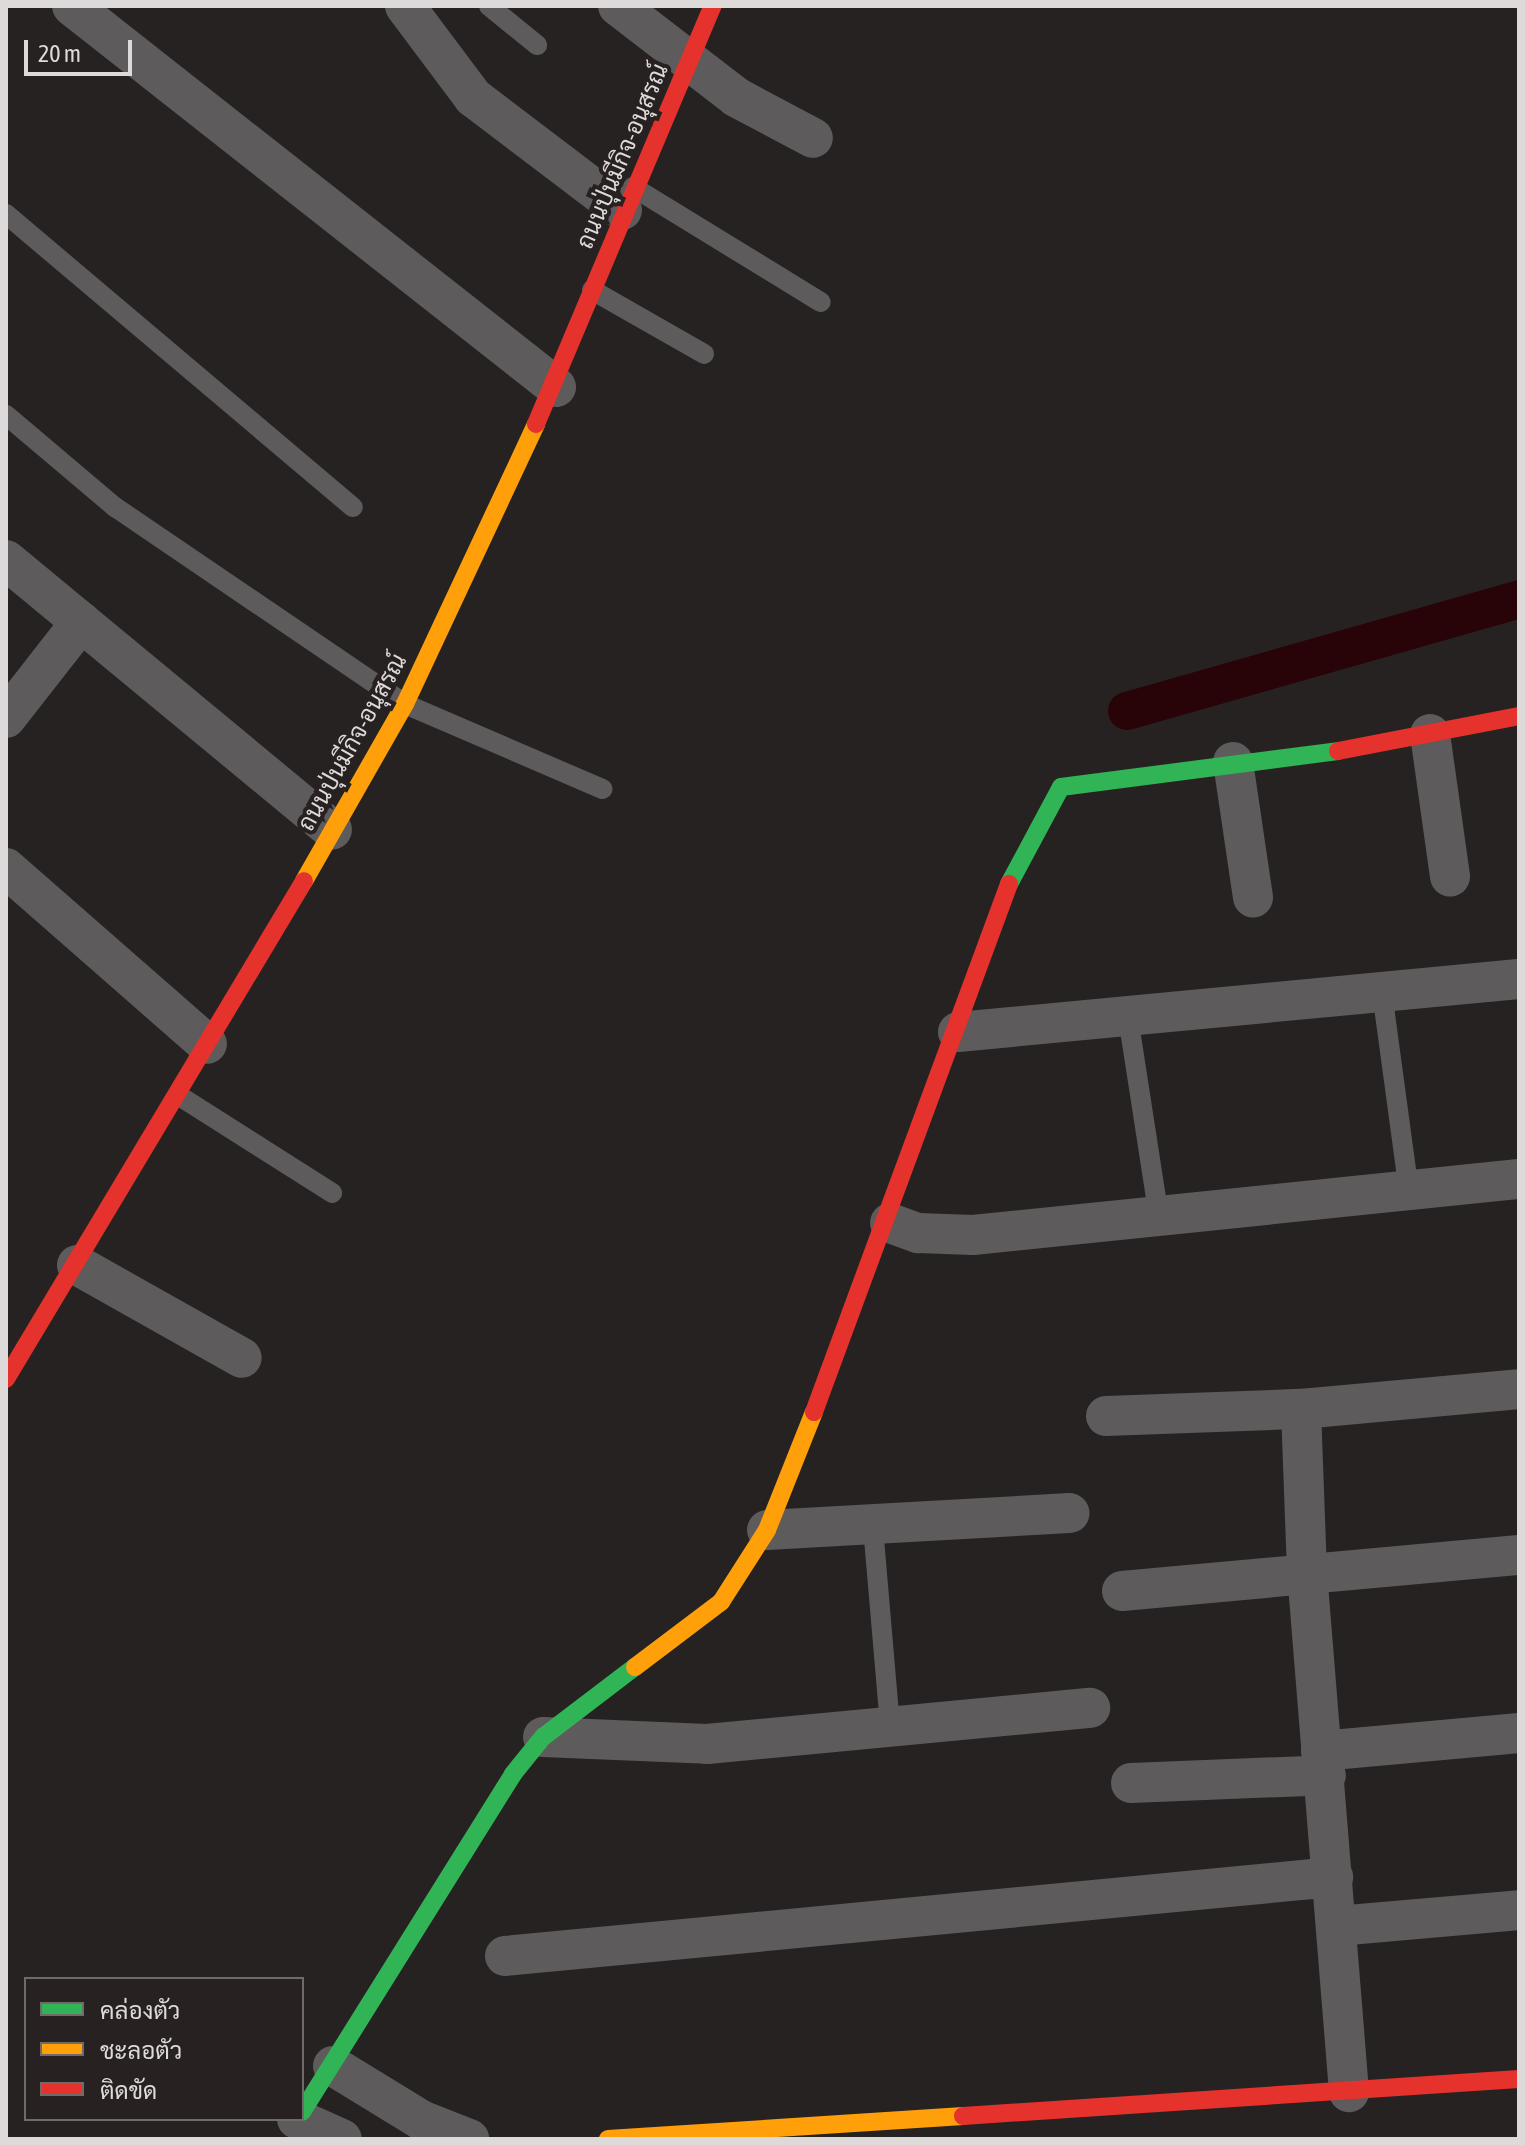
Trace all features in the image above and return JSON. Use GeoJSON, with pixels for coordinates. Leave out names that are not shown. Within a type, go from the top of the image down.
{"type":"FeatureCollection","features":[{"type":"Feature","properties":{"kind":"street"},"geometry":{"type":"LineString","coordinates":[[72,6],[556,387]]}},
{"type":"Feature","properties":{"kind":"street"},"geometry":{"type":"LineString","coordinates":[[405,6],[473,97],[627,198]]}},
{"type":"Feature","properties":{"kind":"street"},"geometry":{"type":"LineString","coordinates":[[618,6],[689,57],[736,97],[813,138]]}},
{"type":"Feature","properties":{"kind":"street","name":"ถนนปุ่นมีกิจ-อนุสรณ์"},"geometry":{"type":"LineString","coordinates":[[6,1379],[181,1097],[207,1044],[405,704],[496,496],[556,387],[627,198],[713,6]]}},
{"type":"Feature","properties":{"kind":"street"},"geometry":{"type":"LineString","coordinates":[[6,560],[332,830]]}},
{"type":"Feature","properties":{"kind":"street"},"geometry":{"type":"LineString","coordinates":[[6,718],[81,622]]}},
{"type":"Feature","properties":{"kind":"street"},"geometry":{"type":"LineString","coordinates":[[304,2109],[543,1737],[721,1602],[767,1530],[890,1223],[1008,887],[1061,787],[1430,734],[1519,716]]}},
{"type":"Feature","properties":{"kind":"street"},"geometry":{"type":"LineString","coordinates":[[1430,734],[1450,877]]}},
{"type":"Feature","properties":{"kind":"street"},"geometry":{"type":"LineString","coordinates":[[1233,762],[1253,898]]}},
{"type":"Feature","properties":{"kind":"street"},"geometry":{"type":"LineString","coordinates":[[6,868],[207,1044]]}},
{"type":"Feature","properties":{"kind":"street"},"geometry":{"type":"LineString","coordinates":[[958,1032],[1519,979]]}},
{"type":"Feature","properties":{"kind":"street"},"geometry":{"type":"LineString","coordinates":[[890,1223],[918,1233],[973,1235],[1519,1179]]}},
{"type":"Feature","properties":{"kind":"street"},"geometry":{"type":"LineString","coordinates":[[77,1265],[242,1358]]}},
{"type":"Feature","properties":{"kind":"street"},"geometry":{"type":"LineString","coordinates":[[1106,1416],[1301,1409],[1519,1389]]}},
{"type":"Feature","properties":{"kind":"street"},"geometry":{"type":"LineString","coordinates":[[1301,1409],[1307,1572],[1349,2092]]}},
{"type":"Feature","properties":{"kind":"street"},"geometry":{"type":"LineString","coordinates":[[767,1530],[873,1527],[1070,1513]]}},
{"type":"Feature","properties":{"kind":"street"},"geometry":{"type":"LineString","coordinates":[[1122,1591],[1519,1555]]}},
{"type":"Feature","properties":{"kind":"street"},"geometry":{"type":"LineString","coordinates":[[543,1737],[707,1744],[1090,1708]]}},
{"type":"Feature","properties":{"kind":"street"},"geometry":{"type":"LineString","coordinates":[[1131,1783],[1323,1763],[1519,1733]]}},
{"type":"Feature","properties":{"kind":"street"},"geometry":{"type":"LineString","coordinates":[[505,1956],[1333,1877]]}},
{"type":"Feature","properties":{"kind":"street"},"geometry":{"type":"LineString","coordinates":[[1337,1926],[1519,1910]]}},
{"type":"Feature","properties":{"kind":"street"},"geometry":{"type":"LineString","coordinates":[[333,2066],[421,2120],[469,2139]]}},
{"type":"Feature","properties":{"kind":"street"},"geometry":{"type":"LineString","coordinates":[[608,2139],[1519,2079]]}},
{"type":"Feature","properties":{"kind":"street"},"geometry":{"type":"LineString","coordinates":[[284,2139],[296,2121]]}},
{"type":"Feature","properties":{"kind":"street"},"geometry":{"type":"LineString","coordinates":[[302,2121],[342,2139]]}},
{"type":"Feature","properties":{"kind":"lane"},"geometry":{"type":"LineString","coordinates":[[489,6],[537,45]]}},
{"type":"Feature","properties":{"kind":"lane"},"geometry":{"type":"LineString","coordinates":[[627,198],[821,302]]}},
{"type":"Feature","properties":{"kind":"lane"},"geometry":{"type":"LineString","coordinates":[[6,214],[353,507]]}},
{"type":"Feature","properties":{"kind":"lane"},"geometry":{"type":"LineString","coordinates":[[592,290],[704,354]]}},
{"type":"Feature","properties":{"kind":"lane"},"geometry":{"type":"LineString","coordinates":[[6,415],[115,507],[405,704],[602,789]]}},
{"type":"Feature","properties":{"kind":"lane"},"geometry":{"type":"LineString","coordinates":[[1382,992],[1409,1191]]}},
{"type":"Feature","properties":{"kind":"lane"},"geometry":{"type":"LineString","coordinates":[[1128,1017],[1159,1218]]}},
{"type":"Feature","properties":{"kind":"lane"},"geometry":{"type":"LineString","coordinates":[[181,1097],[332,1193]]}},
{"type":"Feature","properties":{"kind":"lane"},"geometry":{"type":"LineString","coordinates":[[873,1527],[890,1727]]}},
{"type":"Feature","properties":{"kind":"waterway"},"geometry":{"type":"LineString","coordinates":[[1127,711],[1519,599]]}},
{"type":"Feature","properties":{"kind":"traffic: fast"},"geometry":{"type":"LineString","coordinates":[[1009,884],[1061,787],[1338,751]]}},
{"type":"Feature","properties":{"kind":"traffic: fast"},"geometry":{"type":"LineString","coordinates":[[304,2109],[513,1774],[543,1737],[635,1667]]}},
{"type":"Feature","properties":{"kind":"traffic: slow"},"geometry":{"type":"LineString","coordinates":[[304,881],[405,704],[536,424]]}},
{"type":"Feature","properties":{"kind":"traffic: slow"},"geometry":{"type":"LineString","coordinates":[[635,1667],[721,1602],[767,1530],[814,1412]]}},
{"type":"Feature","properties":{"kind":"traffic: slow"},"geometry":{"type":"LineString","coordinates":[[608,2139],[963,2116]]}},
{"type":"Feature","properties":{"kind":"traffic: jam"},"geometry":{"type":"LineString","coordinates":[[536,424],[713,6]]}},
{"type":"Feature","properties":{"kind":"traffic: jam"},"geometry":{"type":"LineString","coordinates":[[1338,751],[1519,716]]}},
{"type":"Feature","properties":{"kind":"traffic: jam"},"geometry":{"type":"LineString","coordinates":[[6,1379],[304,881]]}},
{"type":"Feature","properties":{"kind":"traffic: jam"},"geometry":{"type":"LineString","coordinates":[[814,1412],[1009,884]]}},
{"type":"Feature","properties":{"kind":"traffic: jam"},"geometry":{"type":"LineString","coordinates":[[963,2116],[1519,2079]]}}]}
